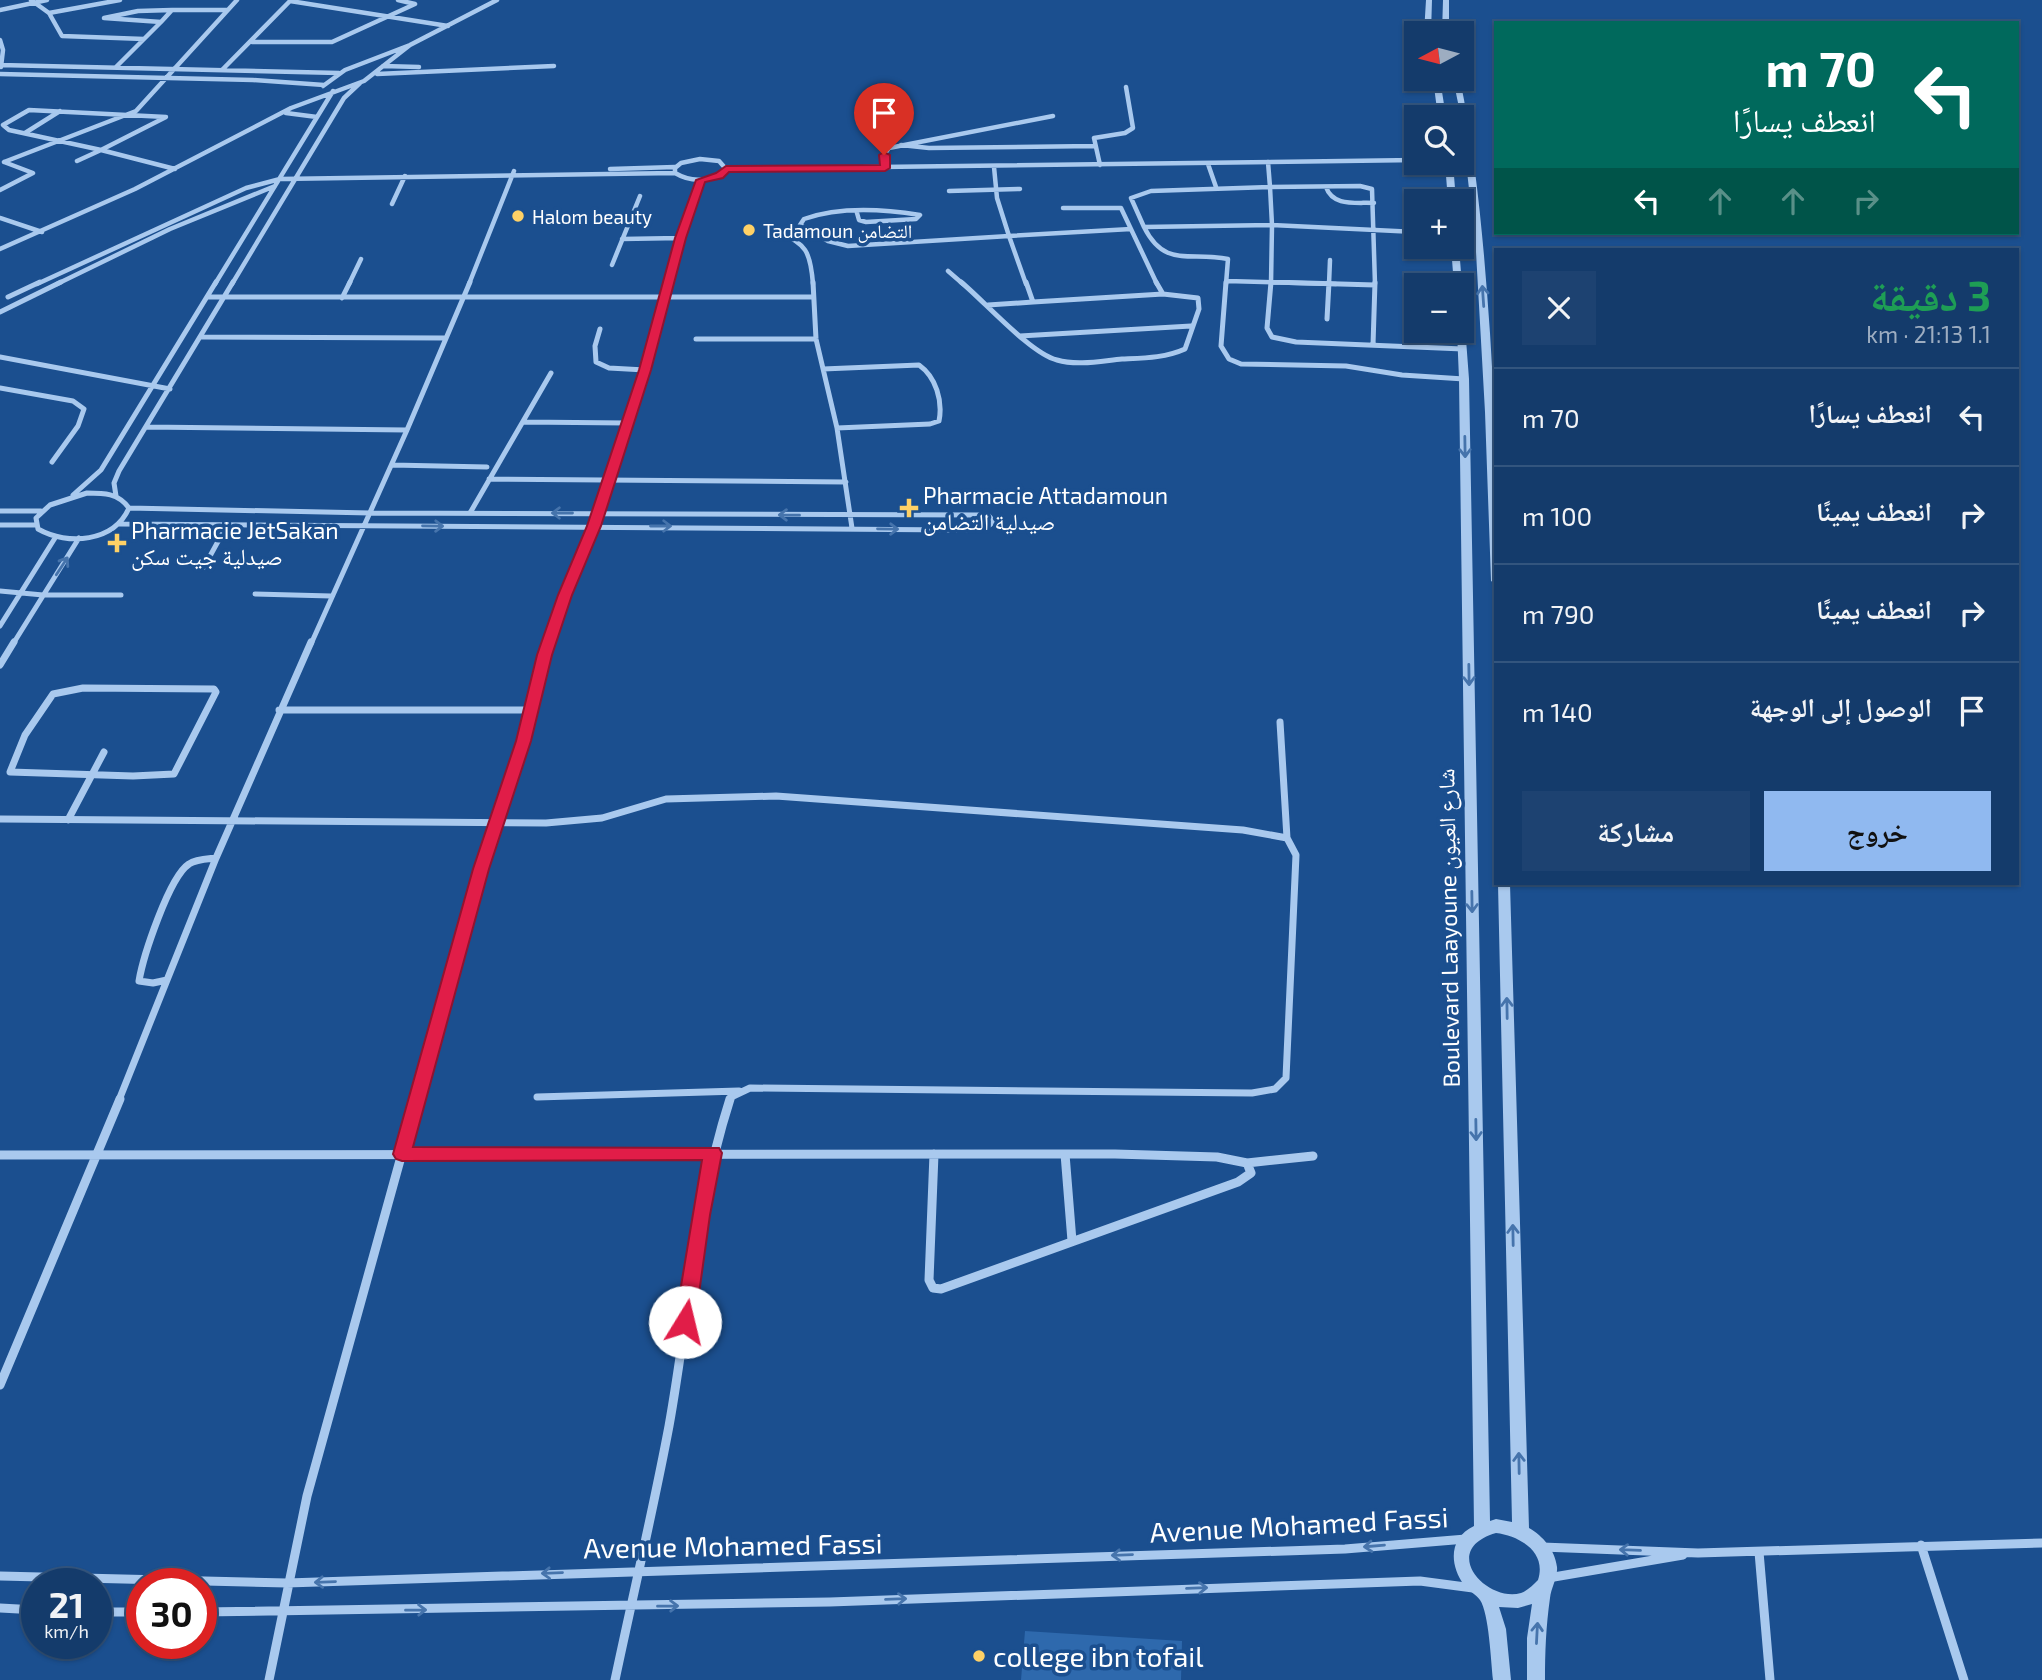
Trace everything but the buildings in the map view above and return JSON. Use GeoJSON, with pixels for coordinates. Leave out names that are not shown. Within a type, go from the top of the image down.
{"type":"FeatureCollection","features":[{"type":"Feature","properties":{"kind":"street"},"geometry":{"type":"LineString","coordinates":[[0,10],[32,1],[47,0]]}},
{"type":"Feature","properties":{"kind":"street"},"geometry":{"type":"LineString","coordinates":[[48,13],[120,0]]}},
{"type":"Feature","properties":{"kind":"street"},"geometry":{"type":"LineString","coordinates":[[2,161],[129,114],[149,99],[172,69],[237,0]]}},
{"type":"Feature","properties":{"kind":"street"},"geometry":{"type":"LineString","coordinates":[[221,71],[290,0],[448,26]]}},
{"type":"Feature","properties":{"kind":"street"},"geometry":{"type":"LineString","coordinates":[[320,4],[328,0]]}},
{"type":"Feature","properties":{"kind":"street"},"geometry":{"type":"LineString","coordinates":[[252,42],[332,43],[415,4],[398,0]]}},
{"type":"Feature","properties":{"kind":"street"},"geometry":{"type":"LineString","coordinates":[[1,65],[339,73],[410,45],[497,0]]}},
{"type":"Feature","properties":{"kind":"street"},"geometry":{"type":"LineString","coordinates":[[1428,21],[1429,0]]}},
{"type":"Feature","properties":{"kind":"street"},"geometry":{"type":"LineString","coordinates":[[1446,0],[1446,21]]}},
{"type":"Feature","properties":{"kind":"street"},"geometry":{"type":"LineString","coordinates":[[32,1],[48,13],[62,36],[144,38]]}},
{"type":"Feature","properties":{"kind":"street"},"geometry":{"type":"LineString","coordinates":[[91,6],[104,18],[161,22]]}},
{"type":"Feature","properties":{"kind":"street"},"geometry":{"type":"LineString","coordinates":[[115,68],[172,10]]}},
{"type":"Feature","properties":{"kind":"street"},"geometry":{"type":"LineString","coordinates":[[104,18],[138,11],[227,10]]}},
{"type":"Feature","properties":{"kind":"street"},"geometry":{"type":"LineString","coordinates":[[0,40],[0,73],[166,78],[323,87],[332,91]]}},
{"type":"Feature","properties":{"kind":"street"},"geometry":{"type":"LineString","coordinates":[[0,249],[43,232],[175,169],[291,108],[360,83],[376,74],[383,65],[410,45]]}},
{"type":"Feature","properties":{"kind":"street"},"geometry":{"type":"LineString","coordinates":[[368,63],[444,69]]}},
{"type":"Feature","properties":{"kind":"street"},"geometry":{"type":"LineString","coordinates":[[376,74],[554,66]]}},
{"type":"Feature","properties":{"kind":"street"},"geometry":{"type":"LineString","coordinates":[[291,108],[339,73]]}},
{"type":"Feature","properties":{"kind":"street"},"geometry":{"type":"LineString","coordinates":[[116,496],[116,477],[344,98],[360,83]]}},
{"type":"Feature","properties":{"kind":"street"},"geometry":{"type":"LineString","coordinates":[[1100,165],[1093,140],[1132,130],[1133,119],[1126,87]]}},
{"type":"Feature","properties":{"kind":"street"},"geometry":{"type":"LineString","coordinates":[[0,511],[41,511],[73,495],[101,470],[332,91]]}},
{"type":"Feature","properties":{"kind":"street"},"geometry":{"type":"LineString","coordinates":[[77,161],[100,149],[166,117],[26,111],[4,125],[5,128],[100,149],[175,169]]}},
{"type":"Feature","properties":{"kind":"street"},"geometry":{"type":"LineString","coordinates":[[25,133],[60,111]]}},
{"type":"Feature","properties":{"kind":"street"},"geometry":{"type":"LineString","coordinates":[[281,113],[302,113],[317,117]]}},
{"type":"Feature","properties":{"kind":"street"},"geometry":{"type":"LineString","coordinates":[[885,168],[886,149],[1053,116]]}},
{"type":"Feature","properties":{"kind":"street"},"geometry":{"type":"LineString","coordinates":[[901,145],[929,148],[1094,146]]}},
{"type":"Feature","properties":{"kind":"street"},"geometry":{"type":"LineString","coordinates":[[298,177],[675,170],[700,159],[719,162],[726,169]]}},
{"type":"Feature","properties":{"kind":"street"},"geometry":{"type":"LineString","coordinates":[[675,170],[686,178],[701,180],[719,176],[726,169],[1404,160]]}},
{"type":"Feature","properties":{"kind":"street"},"geometry":{"type":"LineString","coordinates":[[0,190],[33,173],[2,161]]}},
{"type":"Feature","properties":{"kind":"street"},"geometry":{"type":"LineString","coordinates":[[1268,162],[1272,225],[1267,328],[1272,337],[1296,342],[1463,349]]}},
{"type":"Feature","properties":{"kind":"street"},"geometry":{"type":"LineString","coordinates":[[1208,164],[1216,187]]}},
{"type":"Feature","properties":{"kind":"street"},"geometry":{"type":"LineString","coordinates":[[994,167],[996,190],[1009,236],[1033,302]]}},
{"type":"Feature","properties":{"kind":"street"},"geometry":{"type":"LineString","coordinates":[[8,297],[246,188],[282,177],[514,173]]}},
{"type":"Feature","properties":{"kind":"street"},"geometry":{"type":"LineString","coordinates":[[0,1385],[97,1156],[231,820],[407,430],[514,173]]}},
{"type":"Feature","properties":{"kind":"street"},"geometry":{"type":"LineString","coordinates":[[1467,175],[1492,413],[1494,497]]}},
{"type":"Feature","properties":{"kind":"street"},"geometry":{"type":"LineString","coordinates":[[392,204],[405,176]]}},
{"type":"Feature","properties":{"kind":"street"},"geometry":{"type":"LineString","coordinates":[[269,1680],[287,1583],[326,1424],[444,998],[531,710],[555,621],[610,479],[645,370],[680,238],[701,180]]}},
{"type":"Feature","properties":{"kind":"street"},"geometry":{"type":"LineString","coordinates":[[0,312],[157,236],[275,186]]}},
{"type":"Feature","properties":{"kind":"street"},"geometry":{"type":"LineString","coordinates":[[1373,345],[1374,192],[1370,187],[1216,187],[1150,191],[1131,198],[1151,243],[1163,254],[1228,259],[1220,346],[1225,355],[1234,362],[1251,365],[1346,366],[1402,375],[1464,379]]}},
{"type":"Feature","properties":{"kind":"street"},"geometry":{"type":"LineString","coordinates":[[1326,187],[1329,196],[1335,201],[1374,203]]}},
{"type":"Feature","properties":{"kind":"street"},"geometry":{"type":"LineString","coordinates":[[948,191],[1020,189]]}},
{"type":"Feature","properties":{"kind":"street"},"geometry":{"type":"LineString","coordinates":[[612,265],[640,197]]}},
{"type":"Feature","properties":{"kind":"street"},"geometry":{"type":"LineString","coordinates":[[1063,208],[1120,208],[1163,294]]}},
{"type":"Feature","properties":{"kind":"street"},"geometry":{"type":"LineString","coordinates":[[857,213],[859,220],[866,222],[916,219],[920,215],[912,212],[857,213],[816,215],[804,219],[800,225],[828,241],[848,246],[1131,229]]}},
{"type":"Feature","properties":{"kind":"street"},"geometry":{"type":"LineString","coordinates":[[0,218],[43,232]]}},
{"type":"Feature","properties":{"kind":"street"},"geometry":{"type":"LineString","coordinates":[[1144,227],[1272,225],[1404,232]]}},
{"type":"Feature","properties":{"kind":"street"},"geometry":{"type":"LineString","coordinates":[[773,228],[799,243],[811,257],[816,338],[837,428],[852,528]]}},
{"type":"Feature","properties":{"kind":"street"},"geometry":{"type":"LineString","coordinates":[[622,239],[680,238]]}},
{"type":"Feature","properties":{"kind":"street"},"geometry":{"type":"LineString","coordinates":[[342,298],[360,259]]}},
{"type":"Feature","properties":{"kind":"street"},"geometry":{"type":"LineString","coordinates":[[1327,319],[1330,260]]}},
{"type":"Feature","properties":{"kind":"street"},"geometry":{"type":"LineString","coordinates":[[948,271],[988,305],[1005,325],[1054,360],[1093,362],[1176,355],[1185,349],[1199,309],[1198,298],[1163,294],[988,305]]}},
{"type":"Feature","properties":{"kind":"street"},"geometry":{"type":"LineString","coordinates":[[1227,281],[1375,285]]}},
{"type":"Feature","properties":{"kind":"street"},"geometry":{"type":"LineString","coordinates":[[208,298],[812,297]]}},
{"type":"Feature","properties":{"kind":"street"},"geometry":{"type":"LineString","coordinates":[[1020,336],[1191,326]]}},
{"type":"Feature","properties":{"kind":"street"},"geometry":{"type":"LineString","coordinates":[[600,329],[595,346],[596,362],[608,368],[645,370]]}},
{"type":"Feature","properties":{"kind":"street"},"geometry":{"type":"LineString","coordinates":[[202,337],[445,338]]}},
{"type":"Feature","properties":{"kind":"street"},"geometry":{"type":"LineString","coordinates":[[696,339],[816,338]]}},
{"type":"Feature","properties":{"kind":"street","name":"Boulevard Laayoune شارع العيون"},"geometry":{"type":"LineString","coordinates":[[1462,343],[1482,1529]]}},
{"type":"Feature","properties":{"kind":"street"},"geometry":{"type":"LineString","coordinates":[[0,357],[170,389]]}},
{"type":"Feature","properties":{"kind":"street"},"geometry":{"type":"LineString","coordinates":[[823,369],[919,365],[927,369],[933,379],[941,413],[939,421],[930,424],[837,428]]}},
{"type":"Feature","properties":{"kind":"street"},"geometry":{"type":"LineString","coordinates":[[470,513],[551,373]]}},
{"type":"Feature","properties":{"kind":"street"},"geometry":{"type":"LineString","coordinates":[[0,388],[73,401],[84,409],[78,426],[52,462]]}},
{"type":"Feature","properties":{"kind":"street"},"geometry":{"type":"LineString","coordinates":[[523,422],[627,423]]}},
{"type":"Feature","properties":{"kind":"street"},"geometry":{"type":"LineString","coordinates":[[146,427],[407,430]]}},
{"type":"Feature","properties":{"kind":"street"},"geometry":{"type":"LineString","coordinates":[[391,465],[487,467]]}},
{"type":"Feature","properties":{"kind":"street"},"geometry":{"type":"LineString","coordinates":[[489,479],[846,482]]}},
{"type":"Feature","properties":{"kind":"street"},"geometry":{"type":"LineString","coordinates":[[36,525],[42,533],[55,538],[94,536],[119,524],[125,519],[129,508],[125,501],[116,496],[103,493],[73,495]]}},
{"type":"Feature","properties":{"kind":"street"},"geometry":{"type":"LineString","coordinates":[[119,524],[971,530],[990,527],[994,522],[989,516],[980,515],[370,513],[129,508]]}},
{"type":"Feature","properties":{"kind":"street"},"geometry":{"type":"LineString","coordinates":[[36,525],[41,511]]}},
{"type":"Feature","properties":{"kind":"street"},"geometry":{"type":"LineString","coordinates":[[685,526],[689,514]]}},
{"type":"Feature","properties":{"kind":"street"},"geometry":{"type":"LineString","coordinates":[[0,525],[36,525]]}},
{"type":"Feature","properties":{"kind":"street"},"geometry":{"type":"LineString","coordinates":[[205,567],[227,525]]}},
{"type":"Feature","properties":{"kind":"street"},"geometry":{"type":"LineString","coordinates":[[0,626],[55,538]]}},
{"type":"Feature","properties":{"kind":"street"},"geometry":{"type":"LineString","coordinates":[[0,666],[79,538]]}},
{"type":"Feature","properties":{"kind":"street"},"geometry":{"type":"LineString","coordinates":[[0,591],[43,595],[121,595]]}},
{"type":"Feature","properties":{"kind":"street"},"geometry":{"type":"LineString","coordinates":[[255,594],[331,596]]}},
{"type":"Feature","properties":{"kind":"street"},"geometry":{"type":"LineString","coordinates":[[83,688],[216,690],[208,712],[177,773],[92,775],[9,770],[25,735],[53,694],[83,688]]}},
{"type":"Feature","properties":{"kind":"street"},"geometry":{"type":"LineString","coordinates":[[279,710],[531,710]]}},
{"type":"Feature","properties":{"kind":"street"},"geometry":{"type":"LineString","coordinates":[[537,1097],[771,1088],[1252,1093],[1275,1089],[1286,1077],[1296,855],[1287,838],[1280,722]]}},
{"type":"Feature","properties":{"kind":"street"},"geometry":{"type":"LineString","coordinates":[[68,820],[104,752]]}},
{"type":"Feature","properties":{"kind":"street"},"geometry":{"type":"LineString","coordinates":[[0,819],[546,823],[602,818],[666,799],[776,796],[1243,830],[1287,838]]}},
{"type":"Feature","properties":{"kind":"street"},"geometry":{"type":"LineString","coordinates":[[167,980],[153,983],[139,981],[145,953],[185,867],[193,862],[217,858]]}},
{"type":"Feature","properties":{"kind":"street"},"geometry":{"type":"LineString","coordinates":[[1504,885],[1521,1531]]}},
{"type":"Feature","properties":{"kind":"street"},"geometry":{"type":"LineString","coordinates":[[615,1680],[669,1425],[700,1215],[713,1153],[728,1104],[739,1091]]}},
{"type":"Feature","properties":{"kind":"street"},"geometry":{"type":"LineString","coordinates":[[934,1154],[929,1280],[933,1287],[955,1285],[1238,1182],[1251,1173],[1248,1163]]}},
{"type":"Feature","properties":{"kind":"street"},"geometry":{"type":"LineString","coordinates":[[1065,1154],[1072,1241]]}},
{"type":"Feature","properties":{"kind":"street"},"geometry":{"type":"LineString","coordinates":[[0,1155],[1183,1154],[1248,1163],[1313,1156]]}},
{"type":"Feature","properties":{"kind":"street"},"geometry":{"type":"LineString","coordinates":[[1502,1680],[1497,1629],[1482,1592],[1462,1569],[1460,1559],[1466,1539],[1482,1529],[1496,1526],[1521,1531],[1541,1547],[1549,1567],[1536,1638],[1536,1680]]}},
{"type":"Feature","properties":{"kind":"street","name":"Avenue Mohamed Fassi"},"geometry":{"type":"LineString","coordinates":[[0,1576],[287,1583],[1345,1549],[1466,1539]]}},
{"type":"Feature","properties":{"kind":"street"},"geometry":{"type":"LineString","coordinates":[[1541,1547],[1698,1553],[2042,1543]]}},
{"type":"Feature","properties":{"kind":"street"},"geometry":{"type":"LineString","coordinates":[[1921,1545],[1964,1680]]}},
{"type":"Feature","properties":{"kind":"street"},"geometry":{"type":"LineString","coordinates":[[1759,1552],[1770,1680]]}},
{"type":"Feature","properties":{"kind":"street"},"geometry":{"type":"LineString","coordinates":[[217,1612],[630,1606],[1407,1581],[1441,1581],[1517,1601],[1527,1599],[1545,1583],[1698,1553]]}},
{"type":"Feature","properties":{"kind":"street"},"geometry":{"type":"LineString","coordinates":[[0,1608],[21,1609]]}},
{"type":"Feature","properties":{"kind":"shaded area"},"geometry":{"type":"Polygon","coordinates":[[[1025,1631],[1182,1641],[1181,1680],[1021,1680],[1025,1631]]]}},
{"type":"Feature","properties":{"kind":"place","name":"Halom beauty"},"geometry":{"type":"Point","coordinates":[518,216]}},
{"type":"Feature","properties":{"kind":"place","name":"Tadamoun التضامن"},"geometry":{"type":"Point","coordinates":[749,230]}},
{"type":"Feature","properties":{"kind":"place","name":"Pharmacie Attadamoun صيدلية التضامن"},"geometry":{"type":"Point","coordinates":[909,508]}},
{"type":"Feature","properties":{"kind":"place","name":"Pharmacie JetSakan صيدلية جيت سكن"},"geometry":{"type":"Point","coordinates":[117,543]}},
{"type":"Feature","properties":{"kind":"place","name":"college ibn tofail"},"geometry":{"type":"Point","coordinates":[979,1656]}},
{"type":"Feature","properties":{"kind":"route"},"geometry":{"type":"LineString","coordinates":[[685,1322],[700,1215],[713,1153],[402,1154],[481,869],[523,741],[544,655],[576,566],[594,526],[645,370],[680,238],[701,180],[719,176],[726,169],[885,168],[884,155]]}}]}
